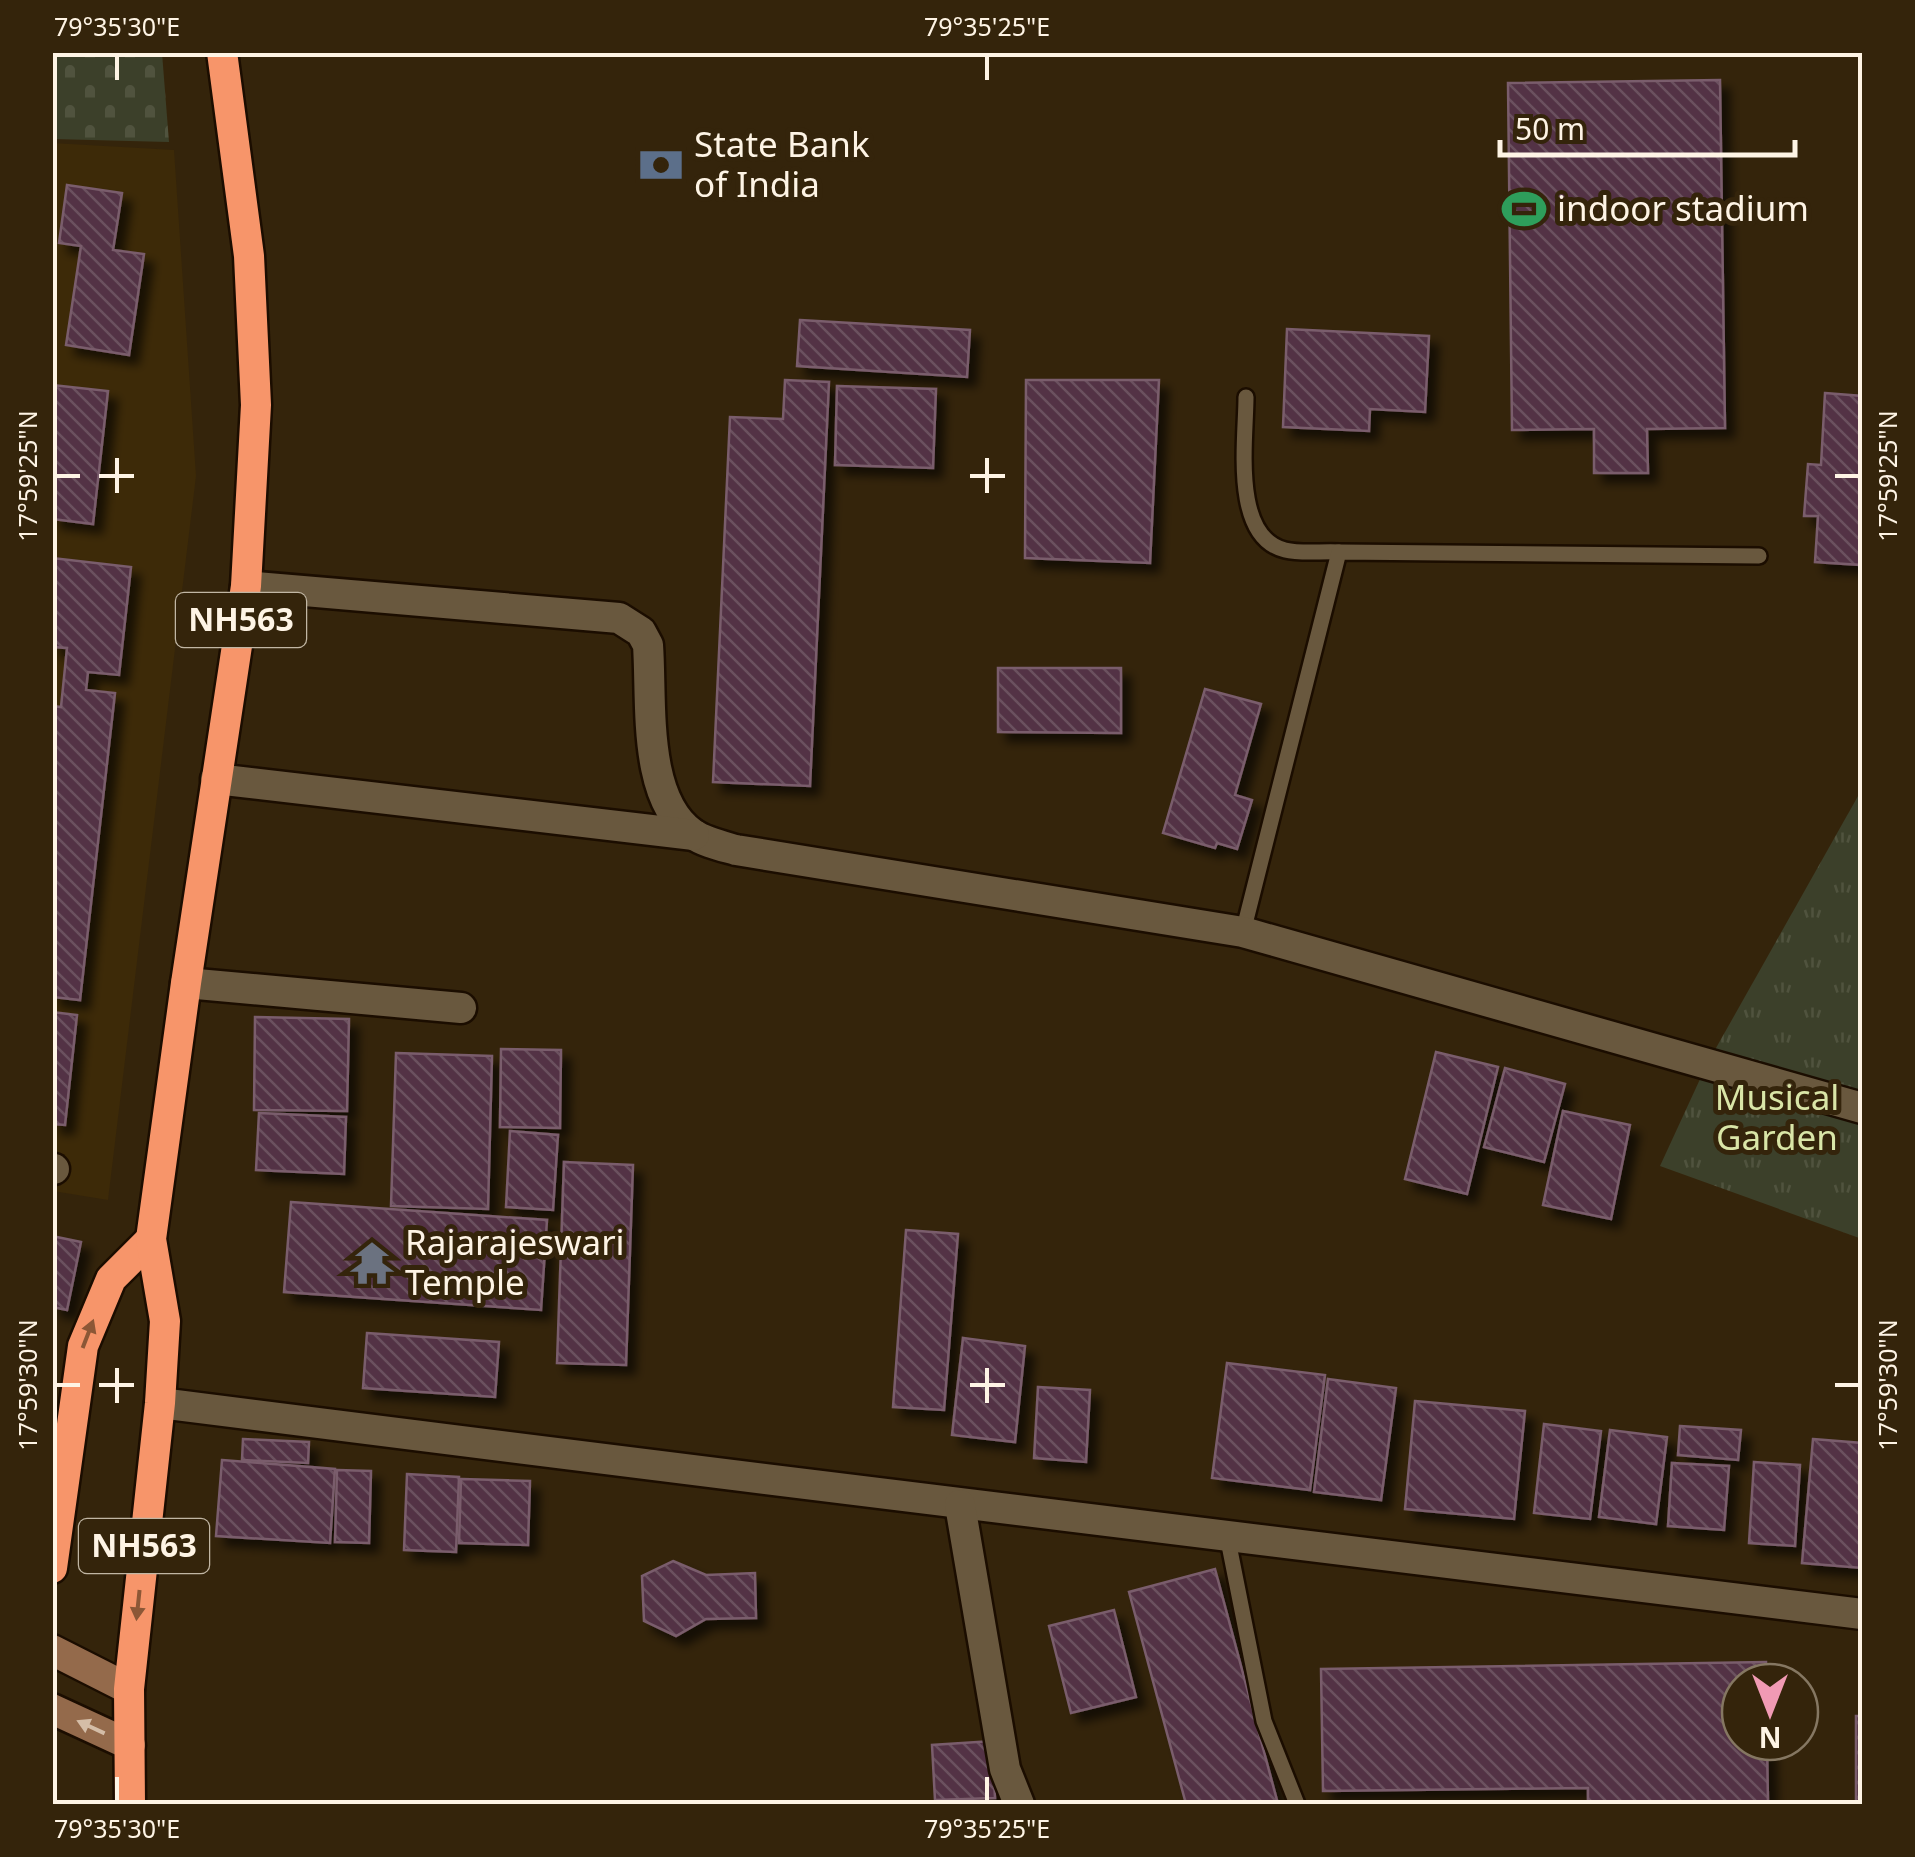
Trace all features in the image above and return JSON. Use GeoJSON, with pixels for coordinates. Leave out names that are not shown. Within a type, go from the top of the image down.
{"type":"FeatureCollection","features":[{"type":"Feature","properties":{"kind":"highway","name":"NH563"},"geometry":{"type":"LineString","coordinates":[[130,1804],[128,1689],[160,1403],[165,1322],[151,1239],[246,586],[256,405],[250,256],[222,52]]}},
{"type":"Feature","properties":{"kind":"highway","name":"NH563"},"geometry":{"type":"LineString","coordinates":[[52,1568],[83,1346],[111,1279],[151,1239]]}},
{"type":"Feature","properties":{"kind":"main road"},"geometry":{"type":"LineString","coordinates":[[52,1650],[128,1689]]}},
{"type":"Feature","properties":{"kind":"main road"},"geometry":{"type":"LineString","coordinates":[[52,1709],[130,1745]]}},
{"type":"Feature","properties":{"kind":"street"},"geometry":{"type":"LineString","coordinates":[[246,586],[619,618],[641,632],[648,646],[656,778],[670,812],[694,836]]}},
{"type":"Feature","properties":{"kind":"street"},"geometry":{"type":"LineString","coordinates":[[216,779],[694,836],[736,850],[1243,932],[1862,1108]]}},
{"type":"Feature","properties":{"kind":"street"},"geometry":{"type":"LineString","coordinates":[[186,984],[461,1008]]}},
{"type":"Feature","properties":{"kind":"street"},"geometry":{"type":"LineString","coordinates":[[160,1403],[960,1506],[1862,1614]]}},
{"type":"Feature","properties":{"kind":"street"},"geometry":{"type":"LineString","coordinates":[[960,1506],[1005,1769],[1019,1804]]}},
{"type":"Feature","properties":{"kind":"lane"},"geometry":{"type":"LineString","coordinates":[[1246,396],[1246,488],[1252,524],[1262,538],[1284,550],[1759,556]]}},
{"type":"Feature","properties":{"kind":"lane"},"geometry":{"type":"LineString","coordinates":[[1243,932],[1340,552]]}},
{"type":"Feature","properties":{"kind":"lane"},"geometry":{"type":"LineString","coordinates":[[1226,1535],[1264,1721],[1298,1804]]}},
{"type":"Feature","properties":{"kind":"shaded area"},"geometry":{"type":"Polygon","coordinates":[[[52,143],[174,150],[196,476],[108,1200],[53,1191],[52,143]]]}},
{"type":"Feature","properties":{"kind":"green space"},"geometry":{"type":"Polygon","coordinates":[[[53,52],[162,53],[169,142],[53,139],[53,52]]]}},
{"type":"Feature","properties":{"kind":"green space","name":"Musical Garden"},"geometry":{"type":"Polygon","coordinates":[[[1862,789],[1862,1239],[1660,1166],[1707,1064],[1862,789]]]}},
{"type":"Feature","properties":{"kind":"building"},"geometry":{"type":"Polygon","coordinates":[[[1720,80],[1725,428],[1647,429],[1648,473],[1594,473],[1594,429],[1512,430],[1508,83],[1720,80]]]}},
{"type":"Feature","properties":{"kind":"building"},"geometry":{"type":"Polygon","coordinates":[[[67,185],[122,193],[113,250],[144,254],[129,355],[66,345],[81,246],[59,243],[67,185]]]}},
{"type":"Feature","properties":{"kind":"building"},"geometry":{"type":"Polygon","coordinates":[[[800,320],[970,330],[967,377],[797,366],[800,320]]]}},
{"type":"Feature","properties":{"kind":"building"},"geometry":{"type":"Polygon","coordinates":[[[1287,329],[1429,336],[1425,412],[1370,409],[1369,431],[1283,427],[1287,329]]]}},
{"type":"Feature","properties":{"kind":"building"},"geometry":{"type":"Polygon","coordinates":[[[785,380],[829,382],[810,786],[713,782],[730,417],[783,419],[785,380]]]}},
{"type":"Feature","properties":{"kind":"building"},"geometry":{"type":"Polygon","coordinates":[[[1026,380],[1159,380],[1150,563],[1025,558],[1026,380]]]}},
{"type":"Feature","properties":{"kind":"building"},"geometry":{"type":"Polygon","coordinates":[[[52,385],[108,391],[93,524],[52,519],[52,385]]]}},
{"type":"Feature","properties":{"kind":"building"},"geometry":{"type":"Polygon","coordinates":[[[837,386],[936,389],[933,468],[835,465],[837,386]]]}},
{"type":"Feature","properties":{"kind":"building"},"geometry":{"type":"Polygon","coordinates":[[[1825,393],[1862,396],[1862,586],[1861,565],[1815,562],[1818,516],[1804,516],[1808,464],[1821,465],[1825,393]]]}},
{"type":"Feature","properties":{"kind":"building"},"geometry":{"type":"Polygon","coordinates":[[[52,558],[131,567],[119,675],[88,672],[86,690],[115,693],[80,1000],[52,997],[52,706],[61,707],[67,648],[52,647],[52,558]]]}},
{"type":"Feature","properties":{"kind":"building"},"geometry":{"type":"Polygon","coordinates":[[[998,668],[1121,668],[1121,733],[998,732],[998,668]]]}},
{"type":"Feature","properties":{"kind":"building"},"geometry":{"type":"Polygon","coordinates":[[[1205,689],[1261,704],[1235,795],[1252,800],[1237,849],[1217,843],[1215,848],[1163,833],[1205,689]]]}},
{"type":"Feature","properties":{"kind":"building"},"geometry":{"type":"Polygon","coordinates":[[[52,1012],[77,1015],[65,1125],[52,1124],[52,1012]]]}},
{"type":"Feature","properties":{"kind":"building"},"geometry":{"type":"Polygon","coordinates":[[[255,1017],[349,1019],[347,1111],[254,1110],[255,1017]]]}},
{"type":"Feature","properties":{"kind":"building"},"geometry":{"type":"Polygon","coordinates":[[[501,1049],[561,1050],[560,1128],[500,1127],[501,1049]]]}},
{"type":"Feature","properties":{"kind":"building"},"geometry":{"type":"Polygon","coordinates":[[[1436,1052],[1498,1067],[1467,1194],[1405,1179],[1436,1052]]]}},
{"type":"Feature","properties":{"kind":"building"},"geometry":{"type":"Polygon","coordinates":[[[396,1053],[492,1056],[488,1209],[391,1206],[396,1053]]]}},
{"type":"Feature","properties":{"kind":"building"},"geometry":{"type":"Polygon","coordinates":[[[1505,1068],[1565,1084],[1544,1162],[1484,1147],[1505,1068]]]}},
{"type":"Feature","properties":{"kind":"building"},"geometry":{"type":"Polygon","coordinates":[[[1563,1111],[1630,1125],[1611,1219],[1543,1205],[1563,1111]]]}},
{"type":"Feature","properties":{"kind":"building"},"geometry":{"type":"Polygon","coordinates":[[[259,1113],[346,1117],[344,1174],[256,1170],[259,1113]]]}},
{"type":"Feature","properties":{"kind":"building"},"geometry":{"type":"Polygon","coordinates":[[[510,1131],[558,1135],[553,1210],[506,1207],[510,1131]]]}},
{"type":"Feature","properties":{"kind":"building"},"geometry":{"type":"Polygon","coordinates":[[[564,1162],[633,1165],[626,1365],[557,1363],[564,1162]]]}},
{"type":"Feature","properties":{"kind":"building"},"geometry":{"type":"Polygon","coordinates":[[[291,1202],[547,1220],[541,1310],[284,1292],[291,1202]]]}},
{"type":"Feature","properties":{"kind":"building"},"geometry":{"type":"Polygon","coordinates":[[[906,1230],[958,1234],[944,1410],[893,1407],[906,1230]]]}},
{"type":"Feature","properties":{"kind":"building"},"geometry":{"type":"Polygon","coordinates":[[[52,1236],[81,1242],[67,1310],[52,1307],[52,1236]]]}},
{"type":"Feature","properties":{"kind":"building"},"geometry":{"type":"Polygon","coordinates":[[[367,1333],[499,1342],[495,1397],[363,1388],[367,1333]]]}},
{"type":"Feature","properties":{"kind":"building"},"geometry":{"type":"Polygon","coordinates":[[[963,1338],[1025,1346],[1015,1442],[952,1435],[963,1338]]]}},
{"type":"Feature","properties":{"kind":"building"},"geometry":{"type":"Polygon","coordinates":[[[1227,1363],[1325,1375],[1310,1490],[1212,1478],[1227,1363]]]}},
{"type":"Feature","properties":{"kind":"building"},"geometry":{"type":"Polygon","coordinates":[[[1328,1379],[1396,1388],[1381,1500],[1314,1492],[1328,1379]]]}},
{"type":"Feature","properties":{"kind":"building"},"geometry":{"type":"Polygon","coordinates":[[[1038,1387],[1090,1390],[1086,1462],[1034,1458],[1038,1387]]]}},
{"type":"Feature","properties":{"kind":"building"},"geometry":{"type":"Polygon","coordinates":[[[1415,1401],[1525,1411],[1514,1519],[1405,1509],[1415,1401]]]}},
{"type":"Feature","properties":{"kind":"building"},"geometry":{"type":"Polygon","coordinates":[[[1544,1424],[1601,1431],[1590,1519],[1534,1513],[1544,1424]]]}},
{"type":"Feature","properties":{"kind":"building"},"geometry":{"type":"Polygon","coordinates":[[[1680,1426],[1741,1430],[1738,1460],[1678,1455],[1680,1426]]]}},
{"type":"Feature","properties":{"kind":"building"},"geometry":{"type":"Polygon","coordinates":[[[1610,1430],[1667,1437],[1656,1524],[1599,1517],[1610,1430]]]}},
{"type":"Feature","properties":{"kind":"building"},"geometry":{"type":"Polygon","coordinates":[[[243,1439],[309,1442],[308,1463],[242,1460],[243,1439]]]}},
{"type":"Feature","properties":{"kind":"building"},"geometry":{"type":"Polygon","coordinates":[[[1813,1439],[1862,1443],[1862,1568],[1802,1563],[1813,1439]]]}},
{"type":"Feature","properties":{"kind":"building"},"geometry":{"type":"Polygon","coordinates":[[[222,1460],[335,1469],[330,1543],[216,1536],[222,1460]]]}},
{"type":"Feature","properties":{"kind":"building"},"geometry":{"type":"Polygon","coordinates":[[[1754,1462],[1800,1465],[1795,1546],[1749,1543],[1754,1462]]]}},
{"type":"Feature","properties":{"kind":"building"},"geometry":{"type":"Polygon","coordinates":[[[1672,1463],[1729,1466],[1724,1530],[1668,1526],[1672,1463]]]}},
{"type":"Feature","properties":{"kind":"building"},"geometry":{"type":"Polygon","coordinates":[[[337,1470],[371,1471],[369,1543],[335,1542],[337,1470]]]}},
{"type":"Feature","properties":{"kind":"building"},"geometry":{"type":"Polygon","coordinates":[[[407,1474],[459,1477],[456,1552],[404,1550],[407,1474]]]}},
{"type":"Feature","properties":{"kind":"building"},"geometry":{"type":"Polygon","coordinates":[[[461,1479],[530,1481],[528,1545],[459,1543],[461,1479]]]}},
{"type":"Feature","properties":{"kind":"building"},"geometry":{"type":"Polygon","coordinates":[[[673,1561],[706,1575],[755,1573],[756,1618],[706,1619],[676,1636],[644,1621],[642,1576],[673,1561]]]}},
{"type":"Feature","properties":{"kind":"building"},"geometry":{"type":"Polygon","coordinates":[[[1215,1569],[1278,1804],[1186,1804],[1129,1592],[1215,1569]]]}},
{"type":"Feature","properties":{"kind":"building"},"geometry":{"type":"Polygon","coordinates":[[[1114,1610],[1136,1697],[1071,1713],[1049,1626],[1114,1610]]]}},
{"type":"Feature","properties":{"kind":"building"},"geometry":{"type":"Polygon","coordinates":[[[1720,1663],[1720,1762],[1767,1762],[1768,1804],[1588,1804],[1588,1788],[1323,1791],[1321,1669],[1720,1663]]]}},
{"type":"Feature","properties":{"kind":"building"},"geometry":{"type":"Polygon","coordinates":[[[1856,1716],[1862,1716],[1862,1804],[1856,1804],[1856,1716]]]}},
{"type":"Feature","properties":{"kind":"building"},"geometry":{"type":"Polygon","coordinates":[[[992,1741],[995,1798],[935,1800],[932,1745],[992,1741]]]}},
{"type":"Feature","properties":{"kind":"place","name":"State Bank of India"},"geometry":{"type":"Point","coordinates":[661,165]}},
{"type":"Feature","properties":{"kind":"place","name":"indoor stadium"},"geometry":{"type":"Point","coordinates":[1524,209]}},
{"type":"Feature","properties":{"kind":"place","name":"Rajarajeswari Temple"},"geometry":{"type":"Point","coordinates":[372,1263]}}]}
